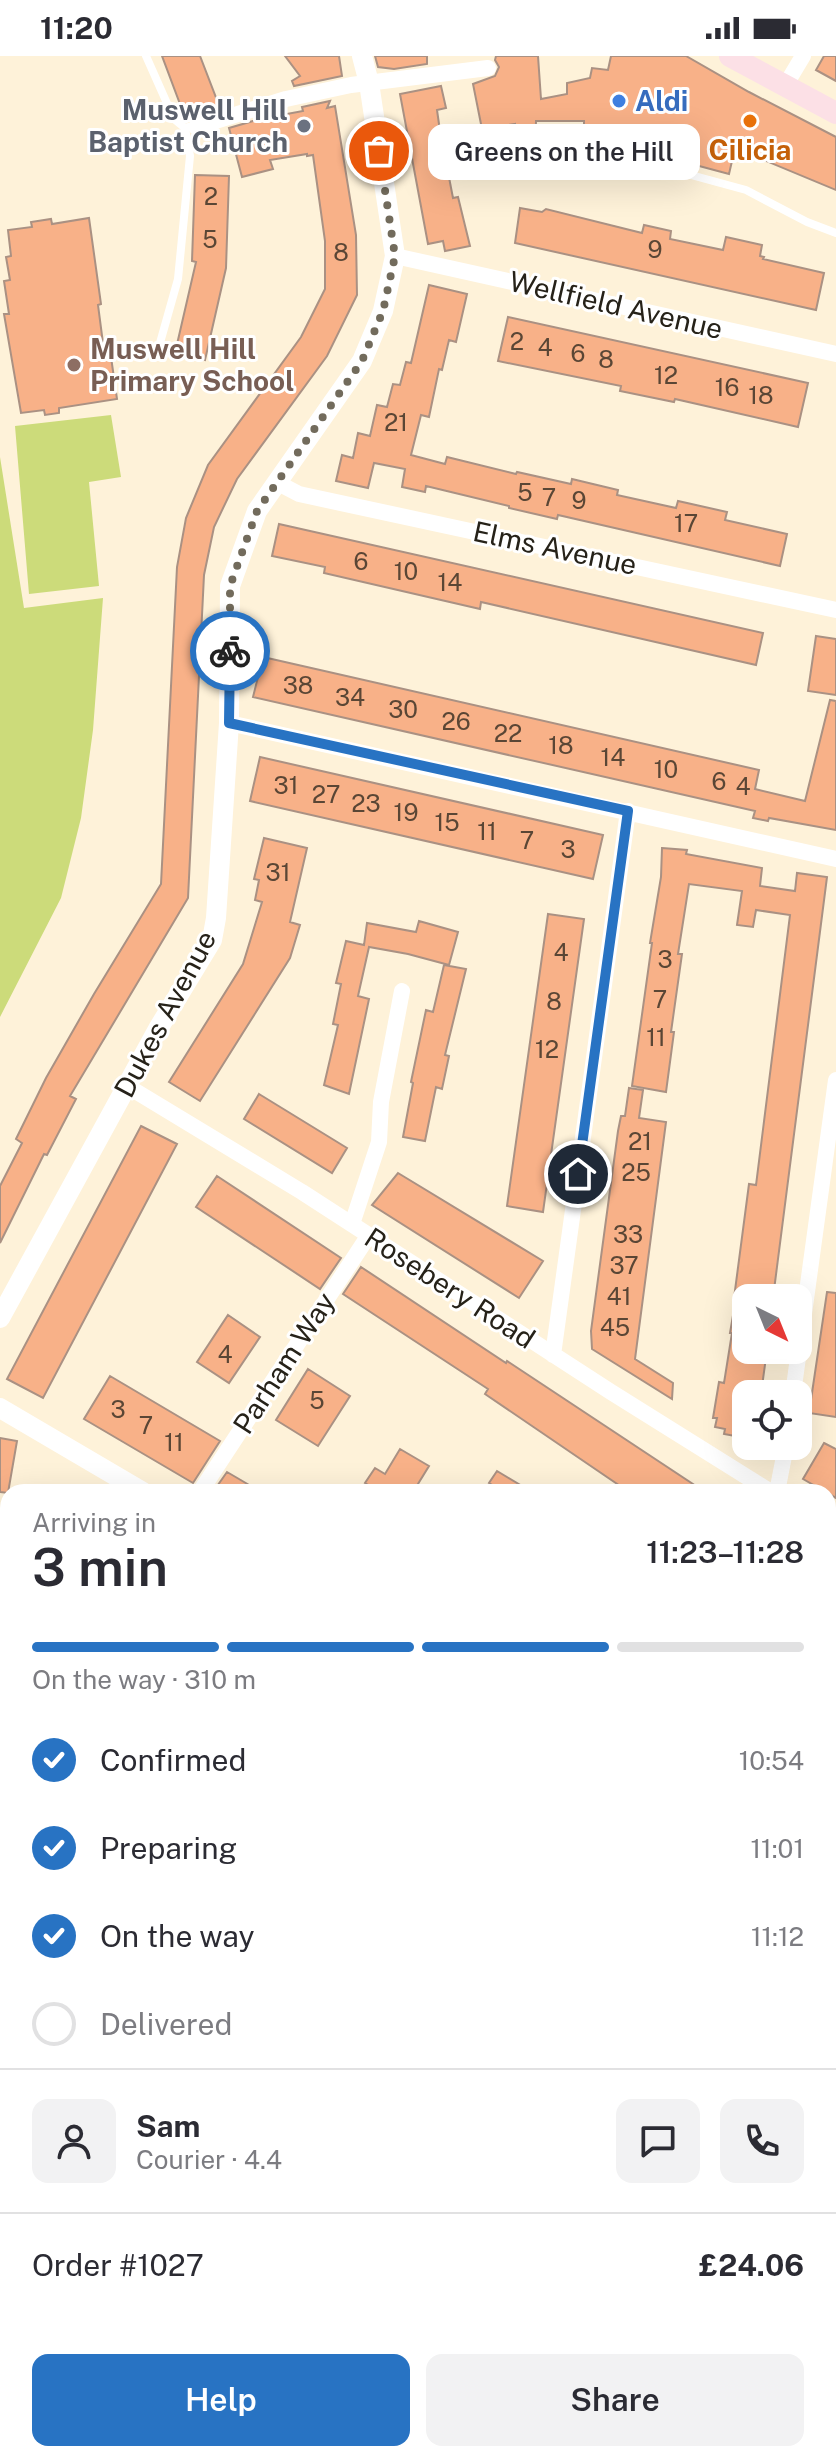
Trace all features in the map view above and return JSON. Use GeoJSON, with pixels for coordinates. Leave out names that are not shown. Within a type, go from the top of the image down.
{"type":"FeatureCollection","features":[{"type":"Feature","properties":{"kind":"main road"},"geometry":{"type":"LineString","coordinates":[[730,56],[836,113]]}},
{"type":"Feature","properties":{"kind":"street","name":"Dukes Avenue"},"geometry":{"type":"LineString","coordinates":[[0,1318],[158,1029],[212,940],[229,723],[230,586],[257,511],[362,361],[383,311],[395,256],[369,83],[362,56]]}},
{"type":"Feature","properties":{"kind":"street"},"geometry":{"type":"LineString","coordinates":[[785,86],[803,56]]}},
{"type":"Feature","properties":{"kind":"street"},"geometry":{"type":"LineString","coordinates":[[191,127],[286,99],[369,83],[488,68]]}},
{"type":"Feature","properties":{"kind":"street","name":"Wellfield Avenue"},"geometry":{"type":"LineString","coordinates":[[395,256],[836,354]]}},
{"type":"Feature","properties":{"kind":"street","name":"Elms Avenue"},"geometry":{"type":"LineString","coordinates":[[276,482],[299,494],[836,610]]}},
{"type":"Feature","properties":{"kind":"street"},"geometry":{"type":"LineString","coordinates":[[229,723],[836,859]]}},
{"type":"Feature","properties":{"kind":"street"},"geometry":{"type":"LineString","coordinates":[[553,1355],[628,811]]}},
{"type":"Feature","properties":{"kind":"street"},"geometry":{"type":"LineString","coordinates":[[352,1224],[379,1142],[381,1102],[402,991]]}},
{"type":"Feature","properties":{"kind":"street"},"geometry":{"type":"LineString","coordinates":[[795,1380],[836,1080]]}},
{"type":"Feature","properties":{"kind":"street","name":"Rosebery Road"},"geometry":{"type":"LineString","coordinates":[[127,1086],[352,1224],[758,1484]]}},
{"type":"Feature","properties":{"kind":"street","name":"Parham Way"},"geometry":{"type":"LineString","coordinates":[[205,1484],[369,1235]]}},
{"type":"Feature","properties":{"kind":"street"},"geometry":{"type":"LineString","coordinates":[[0,1408],[129,1484]]}},
{"type":"Feature","properties":{"kind":"street"},"geometry":{"type":"LineString","coordinates":[[779,1484],[783,1460]]}},
{"type":"Feature","properties":{"kind":"lane"},"geometry":{"type":"LineString","coordinates":[[146,56],[174,119],[191,127],[178,279],[156,357]]}},
{"type":"Feature","properties":{"kind":"lane"},"geometry":{"type":"LineString","coordinates":[[658,166],[746,190],[807,222],[836,233]]}},
{"type":"Feature","properties":{"kind":"green space"},"geometry":{"type":"Polygon","coordinates":[[[111,415],[121,477],[89,482],[99,586],[29,594],[15,426],[111,415]]]}},
{"type":"Feature","properties":{"kind":"green space"},"geometry":{"type":"Polygon","coordinates":[[[0,457],[24,608],[103,598],[93,730],[81,818],[61,898],[0,1017],[0,457]]]}},
{"type":"Feature","properties":{"kind":"building"},"geometry":{"type":"Polygon","coordinates":[[[162,56],[200,56],[220,108],[186,120],[162,56]]]}},
{"type":"Feature","properties":{"kind":"building"},"geometry":{"type":"Polygon","coordinates":[[[285,56],[339,56],[342,76],[294,86],[292,81],[300,76],[285,56]]]}},
{"type":"Feature","properties":{"kind":"building"},"geometry":{"type":"Polygon","coordinates":[[[375,56],[427,56],[427,64],[394,69],[378,67],[375,56]]]}},
{"type":"Feature","properties":{"kind":"building"},"geometry":{"type":"Polygon","coordinates":[[[496,56],[538,56],[541,99],[567,94],[567,83],[590,78],[592,68],[608,70],[611,56],[686,56],[836,137],[836,190],[735,148],[729,174],[643,151],[646,135],[618,147],[592,138],[593,132],[584,128],[584,121],[536,121],[535,161],[512,160],[515,124],[482,129],[473,84],[495,76],[499,67],[496,56]]]}},
{"type":"Feature","properties":{"kind":"building"},"geometry":{"type":"Polygon","coordinates":[[[824,56],[836,56],[836,81],[816,70],[824,56]]]}},
{"type":"Feature","properties":{"kind":"building"},"geometry":{"type":"Polygon","coordinates":[[[441,86],[446,108],[437,110],[440,131],[453,198],[458,197],[470,246],[445,251],[443,241],[428,244],[400,94],[441,86]]]}},
{"type":"Feature","properties":{"kind":"building"},"geometry":{"type":"Polygon","coordinates":[[[330,101],[327,108],[335,106],[356,235],[357,295],[327,356],[237,479],[214,527],[204,575],[188,898],[70,1096],[76,1099],[47,1155],[44,1154],[0,1243],[0,1186],[22,1143],[16,1139],[46,1078],[161,884],[177,567],[186,518],[208,465],[301,337],[325,289],[325,241],[313,155],[270,160],[273,169],[242,177],[229,128],[303,111],[302,107],[330,101]]]}},
{"type":"Feature","properties":{"kind":"building"},"geometry":{"type":"Polygon","coordinates":[[[195,175],[229,176],[226,268],[205,360],[175,353],[196,262],[192,261],[195,175]]]}},
{"type":"Feature","properties":{"kind":"building"},"geometry":{"type":"Polygon","coordinates":[[[520,208],[542,212],[546,209],[642,233],[644,225],[671,231],[670,239],[723,250],[726,237],[762,245],[760,256],[763,259],[824,273],[816,310],[515,243],[520,208]]]}},
{"type":"Feature","properties":{"kind":"building"},"geometry":{"type":"Polygon","coordinates":[[[89,218],[104,351],[110,350],[117,399],[59,408],[59,413],[45,415],[44,410],[21,413],[4,314],[9,314],[4,281],[10,280],[6,257],[11,256],[8,230],[32,227],[31,222],[51,219],[52,224],[89,218]]]}},
{"type":"Feature","properties":{"kind":"building"},"geometry":{"type":"Polygon","coordinates":[[[429,285],[467,294],[456,342],[449,340],[429,417],[421,415],[411,455],[445,464],[447,457],[571,484],[572,479],[618,490],[617,495],[676,508],[678,501],[727,512],[725,520],[787,534],[780,566],[558,515],[557,519],[426,486],[425,492],[402,487],[405,469],[374,463],[368,488],[336,481],[342,455],[353,458],[358,433],[370,436],[377,405],[387,407],[393,384],[400,385],[406,362],[411,363],[429,285]]]}},
{"type":"Feature","properties":{"kind":"building"},"geometry":{"type":"Polygon","coordinates":[[[508,317],[808,383],[798,427],[675,399],[674,402],[620,391],[621,386],[498,361],[508,317]]]}},
{"type":"Feature","properties":{"kind":"building"},"geometry":{"type":"Polygon","coordinates":[[[279,524],[763,633],[756,665],[481,602],[480,609],[324,573],[325,567],[272,556],[279,524]]]}},
{"type":"Feature","properties":{"kind":"building"},"geometry":{"type":"Polygon","coordinates":[[[816,636],[836,639],[836,695],[808,691],[816,636]]]}},
{"type":"Feature","properties":{"kind":"building"},"geometry":{"type":"Polygon","coordinates":[[[263,657],[759,770],[755,789],[805,801],[830,700],[836,701],[836,830],[753,818],[755,811],[253,697],[263,657]]]}},
{"type":"Feature","properties":{"kind":"building"},"geometry":{"type":"Polygon","coordinates":[[[260,757],[603,835],[593,879],[250,801],[260,757]]]}},
{"type":"Feature","properties":{"kind":"building"},"geometry":{"type":"Polygon","coordinates":[[[264,838],[307,848],[290,922],[300,925],[290,958],[200,1101],[169,1082],[243,964],[262,902],[255,900],[259,880],[254,879],[264,838]]]}},
{"type":"Feature","properties":{"kind":"building"},"geometry":{"type":"Polygon","coordinates":[[[662,848],[687,850],[686,854],[762,868],[760,886],[795,891],[797,873],[827,877],[775,1284],[736,1284],[749,1184],[756,1185],[790,915],[756,910],[753,927],[737,925],[742,891],[689,884],[678,954],[682,954],[666,1092],[632,1086],[661,877],[662,848]]]}},
{"type":"Feature","properties":{"kind":"building"},"geometry":{"type":"Polygon","coordinates":[[[548,914],[584,919],[543,1212],[507,1206],[548,914]]]}},
{"type":"Feature","properties":{"kind":"building"},"geometry":{"type":"Polygon","coordinates":[[[419,921],[458,932],[449,965],[369,947],[358,996],[369,999],[349,1094],[324,1085],[338,1025],[333,1024],[341,984],[336,983],[346,941],[364,945],[367,923],[416,932],[419,921]]]}},
{"type":"Feature","properties":{"kind":"building"},"geometry":{"type":"Polygon","coordinates":[[[444,965],[466,969],[445,1055],[449,1056],[442,1089],[436,1087],[425,1141],[403,1137],[426,1010],[433,1012],[444,965]]]}},
{"type":"Feature","properties":{"kind":"building"},"geometry":{"type":"Polygon","coordinates":[[[629,1088],[643,1090],[639,1118],[666,1122],[635,1359],[673,1383],[672,1399],[592,1349],[591,1331],[618,1131],[621,1116],[625,1116],[629,1088]]]}},
{"type":"Feature","properties":{"kind":"building"},"geometry":{"type":"Polygon","coordinates":[[[259,1094],[347,1148],[332,1173],[244,1119],[259,1094]]]}},
{"type":"Feature","properties":{"kind":"building"},"geometry":{"type":"Polygon","coordinates":[[[141,1126],[177,1144],[43,1398],[7,1379],[141,1126]]]}},
{"type":"Feature","properties":{"kind":"building"},"geometry":{"type":"Polygon","coordinates":[[[398,1173],[543,1261],[519,1298],[372,1205],[398,1173]]]}},
{"type":"Feature","properties":{"kind":"building"},"geometry":{"type":"Polygon","coordinates":[[[217,1176],[341,1258],[320,1289],[196,1207],[217,1176]]]}},
{"type":"Feature","properties":{"kind":"building"},"geometry":{"type":"Polygon","coordinates":[[[361,1267],[693,1484],[617,1484],[485,1394],[488,1389],[343,1294],[361,1267]]]}},
{"type":"Feature","properties":{"kind":"building"},"geometry":{"type":"Polygon","coordinates":[[[827,1292],[836,1293],[836,1417],[812,1413],[812,1393],[827,1292]]]}},
{"type":"Feature","properties":{"kind":"building"},"geometry":{"type":"Polygon","coordinates":[[[228,1315],[260,1337],[229,1383],[197,1362],[228,1315]]]}},
{"type":"Feature","properties":{"kind":"building"},"geometry":{"type":"Polygon","coordinates":[[[732,1333],[732,1364],[765,1364],[763,1380],[732,1380],[732,1435],[724,1434],[725,1429],[715,1427],[717,1418],[713,1418],[719,1382],[724,1383],[732,1333]]]}},
{"type":"Feature","properties":{"kind":"building"},"geometry":{"type":"Polygon","coordinates":[[[308,1369],[350,1396],[318,1446],[276,1420],[308,1369]]]}},
{"type":"Feature","properties":{"kind":"building"},"geometry":{"type":"Polygon","coordinates":[[[110,1376],[220,1441],[193,1483],[84,1419],[110,1376]]]}},
{"type":"Feature","properties":{"kind":"building"},"geometry":{"type":"Polygon","coordinates":[[[0,1438],[17,1441],[10,1484],[0,1484],[0,1438]]]}},
{"type":"Feature","properties":{"kind":"building"},"geometry":{"type":"Polygon","coordinates":[[[824,1443],[836,1449],[836,1484],[812,1484],[803,1479],[824,1443]]]}},
{"type":"Feature","properties":{"kind":"building"},"geometry":{"type":"Polygon","coordinates":[[[400,1449],[429,1466],[418,1484],[365,1483],[375,1468],[385,1474],[400,1449]]]}},
{"type":"Feature","properties":{"kind":"building"},"geometry":{"type":"Polygon","coordinates":[[[497,1471],[519,1484],[491,1484],[497,1471]]]}},
{"type":"Feature","properties":{"kind":"building"},"geometry":{"type":"Polygon","coordinates":[[[227,1472],[247,1484],[219,1484],[227,1472]]]}},
{"type":"Feature","properties":{"kind":"way so far"},"geometry":{"type":"LineString","coordinates":[[230,651],[230,586],[257,511],[362,361],[383,311],[395,256],[379,151]]}},
{"type":"Feature","properties":{"kind":"place","name":"Aldi"},"geometry":{"type":"Point","coordinates":[619,101]}},
{"type":"Feature","properties":{"kind":"place","name":"Cilicia"},"geometry":{"type":"Point","coordinates":[750,121]}},
{"type":"Feature","properties":{"kind":"place","name":"Muswell Hill Baptist Church"},"geometry":{"type":"Point","coordinates":[304,126]}},
{"type":"Feature","properties":{"kind":"place","name":"Greens on the Hill"},"geometry":{"type":"Point","coordinates":[379,151]}},
{"type":"Feature","properties":{"kind":"place","name":"Muswell Hill Primary School"},"geometry":{"type":"Point","coordinates":[74,365]}},
{"type":"Feature","properties":{"kind":"route"},"geometry":{"type":"LineString","coordinates":[[230,651],[229,723],[628,811],[578,1174]]}}]}
